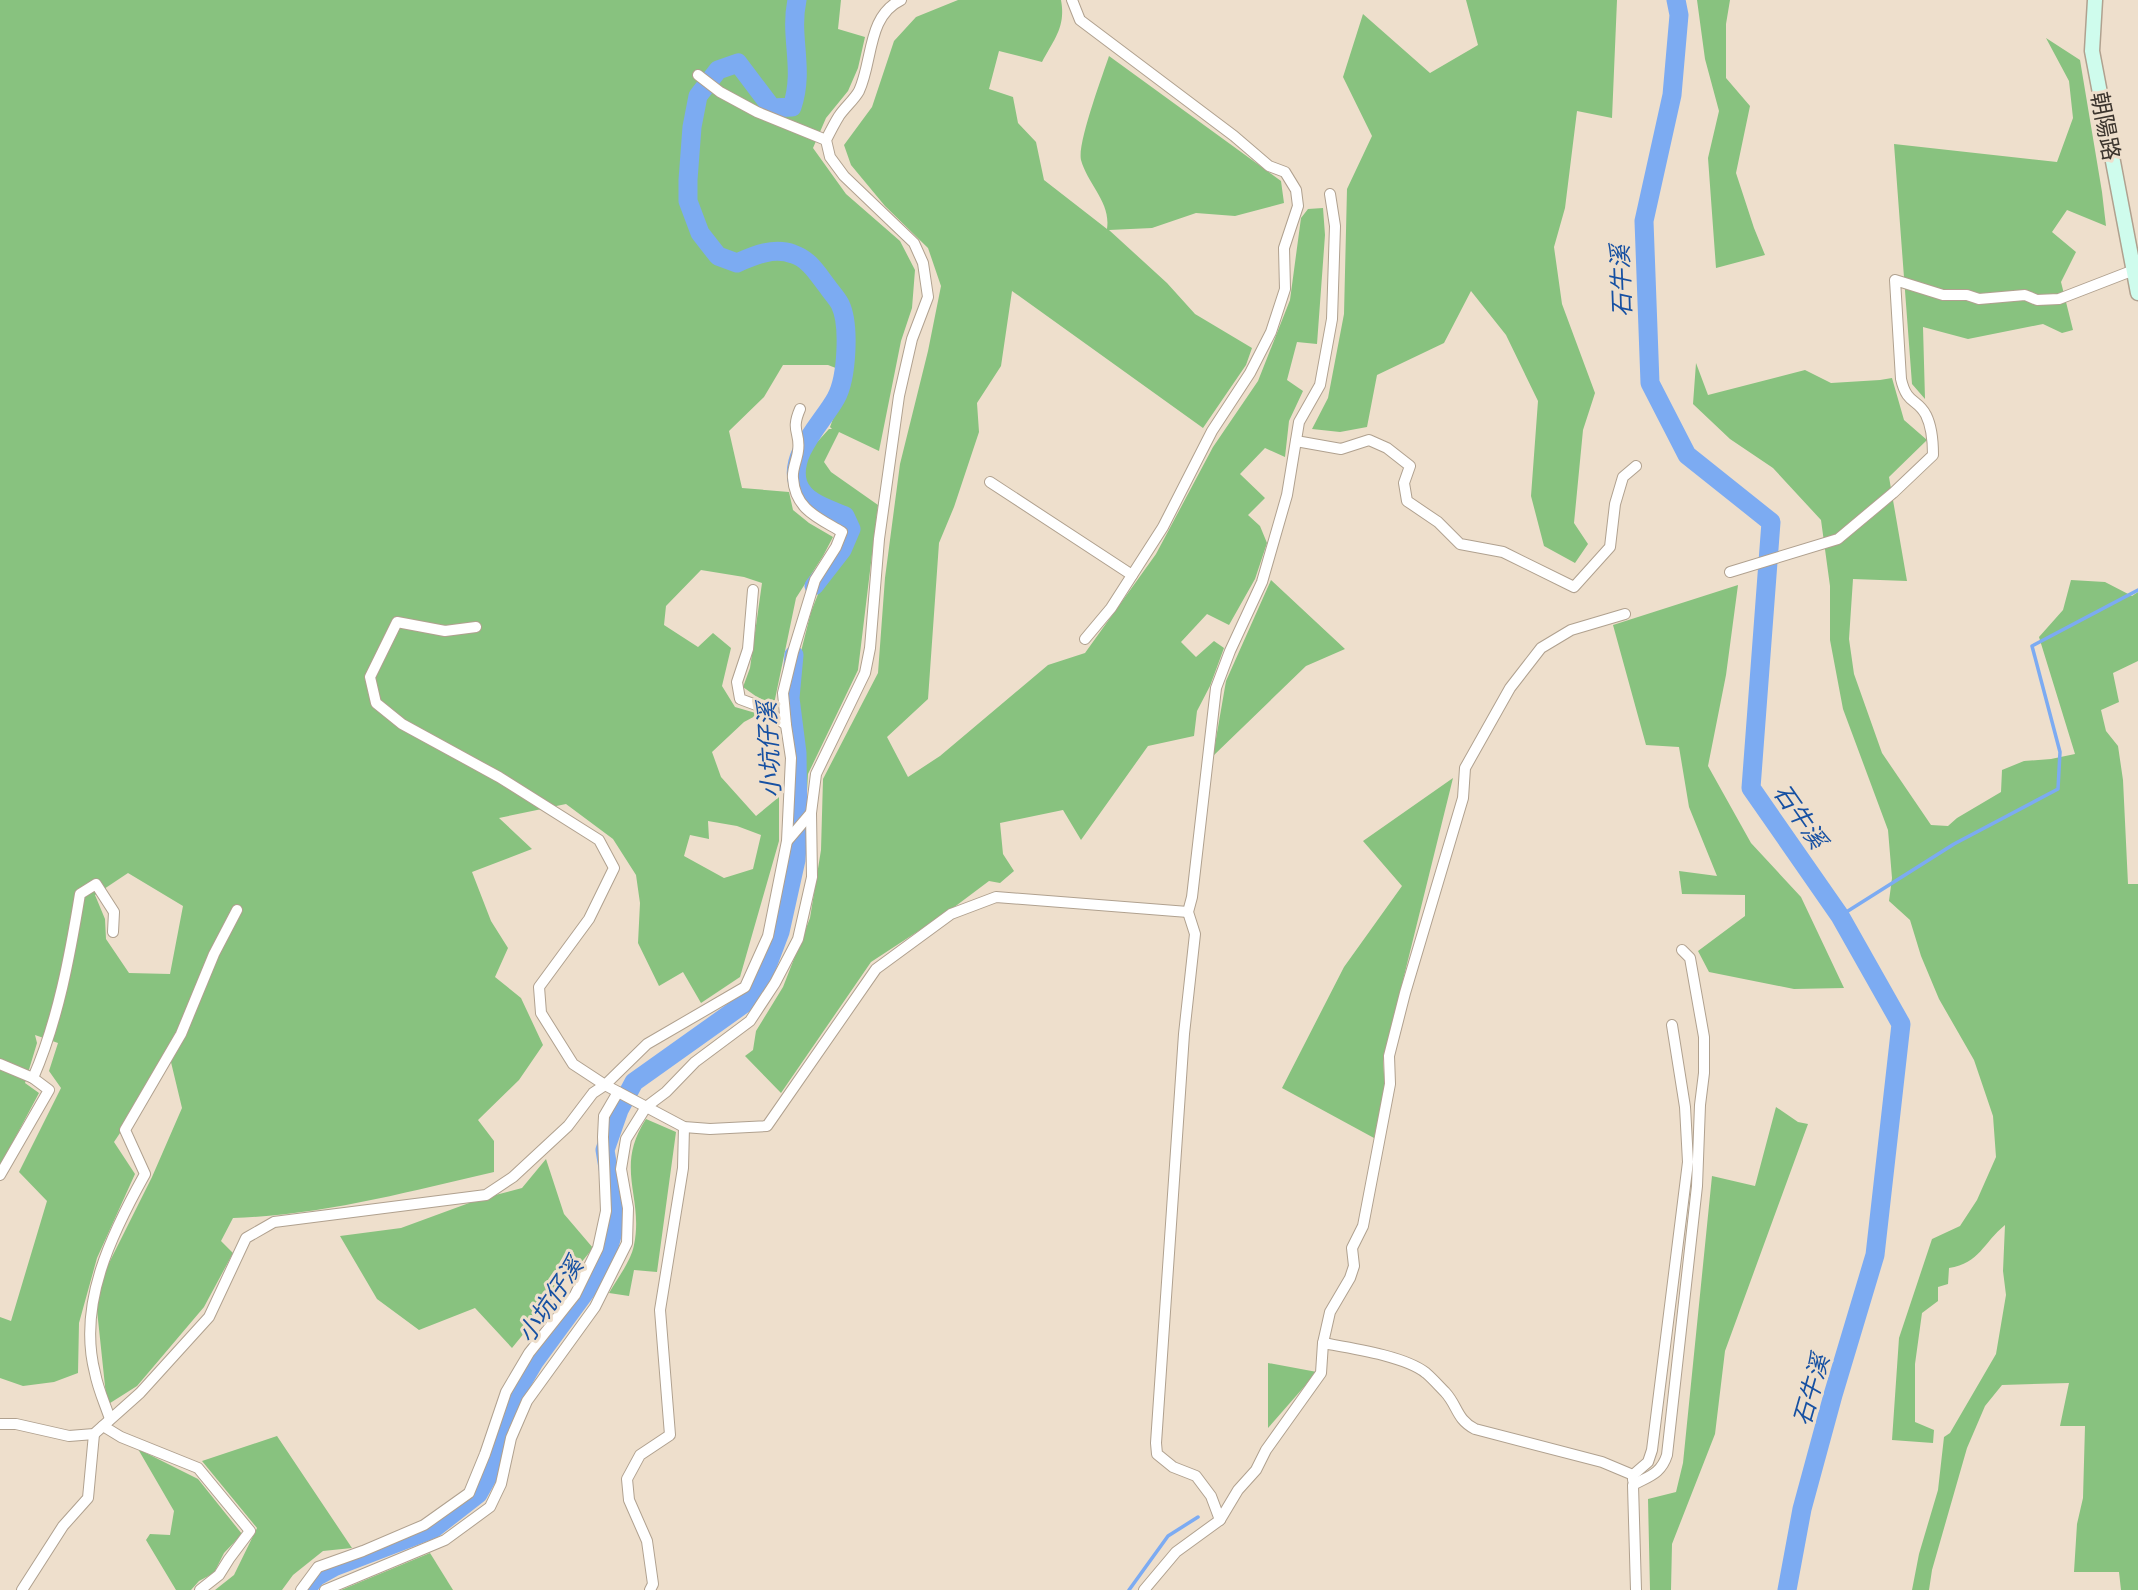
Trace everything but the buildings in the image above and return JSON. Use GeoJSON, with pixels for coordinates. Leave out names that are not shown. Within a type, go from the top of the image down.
{"type":"FeatureCollection","features":[{"type":"Feature","properties":{"kind":"main road","name":"朝陽路"},"geometry":{"type":"LineString","coordinates":[[2095,0],[2092,51],[2138,293]]}},
{"type":"Feature","properties":{"kind":"street"},"geometry":{"type":"LineString","coordinates":[[325,1590],[444,1540],[490,1507],[501,1484],[511,1438],[527,1401],[595,1307],[627,1243],[628,1208],[621,1169],[626,1139],[646,1107],[666,1092],[695,1062],[750,1021],[775,984],[798,939],[812,877],[811,813],[816,774],[865,673],[878,539],[899,396],[912,339],[928,297],[923,263],[914,243],[844,176],[830,157],[825,140],[858,92],[879,22],[892,4],[901,0]]}},
{"type":"Feature","properties":{"kind":"street"},"geometry":{"type":"LineString","coordinates":[[1072,0],[1080,20],[1234,136],[1269,166],[1285,172],[1296,191],[1298,205],[1284,248],[1285,289],[1271,332],[1251,373],[1212,430],[1163,527],[1111,608],[1085,639]]}},
{"type":"Feature","properties":{"kind":"street"},"geometry":{"type":"LineString","coordinates":[[700,77],[757,112],[825,140]]}},
{"type":"Feature","properties":{"kind":"street"},"geometry":{"type":"LineString","coordinates":[[1220,1520],[1211,1496],[1196,1476],[1173,1466],[1157,1454],[1156,1443],[1183,1048],[1195,934],[1188,912],[1192,897],[1216,688],[1262,582],[1287,495],[1299,422],[1320,386],[1332,319],[1335,226],[1330,194]]}},
{"type":"Feature","properties":{"kind":"street"},"geometry":{"type":"LineString","coordinates":[[1730,572],[1838,539],[1933,455],[1933,439],[1926,414],[1905,394],[1901,379],[1895,280],[1943,295],[1967,295],[1979,299],[2025,296],[2037,300],[2059,299],[2134,270]]}},
{"type":"Feature","properties":{"kind":"street"},"geometry":{"type":"LineString","coordinates":[[0,1424],[16,1424],[69,1436],[94,1434],[140,1393],[209,1317],[246,1238],[274,1222],[486,1195],[523,1168],[568,1126],[593,1094],[647,1044],[745,987],[768,936],[787,841],[791,758],[783,694],[815,580],[836,547],[842,532],[806,511],[796,492],[793,477],[799,449],[794,423],[800,409]]}},
{"type":"Feature","properties":{"kind":"street"},"geometry":{"type":"LineString","coordinates":[[1296,441],[1342,449],[1369,440],[1387,448],[1410,466],[1404,484],[1406,501],[1438,522],[1460,544],[1503,552],[1574,587],[1610,547],[1615,504],[1623,477],[1636,467]]}},
{"type":"Feature","properties":{"kind":"street"},"geometry":{"type":"LineString","coordinates":[[990,482],[1132,575]]}},
{"type":"Feature","properties":{"kind":"street"},"geometry":{"type":"LineString","coordinates":[[753,590],[748,649],[737,682],[740,699],[764,708],[786,725]]}},
{"type":"Feature","properties":{"kind":"street"},"geometry":{"type":"LineString","coordinates":[[1144,1590],[1176,1552],[1220,1520],[1238,1490],[1256,1471],[1266,1450],[1321,1373],[1323,1343],[1330,1312],[1354,1266],[1352,1248],[1363,1226],[1390,1084],[1389,1056],[1463,798],[1465,768],[1510,688],[1541,648],[1571,629],[1625,614]]}},
{"type":"Feature","properties":{"kind":"street"},"geometry":{"type":"LineString","coordinates":[[476,627],[445,631],[397,622],[370,677],[376,703],[402,724],[499,777],[598,840],[614,868],[589,919],[539,987],[541,1013],[573,1064],[605,1085],[684,1127],[710,1129],[767,1126],[876,969],[951,914],[996,897],[1188,912]]}},
{"type":"Feature","properties":{"kind":"street"},"geometry":{"type":"LineString","coordinates":[[787,841],[811,813]]}},
{"type":"Feature","properties":{"kind":"street"},"geometry":{"type":"LineString","coordinates":[[33,1078],[43,1056],[64,977],[80,894],[96,884],[114,912],[113,932]]}},
{"type":"Feature","properties":{"kind":"street"},"geometry":{"type":"LineString","coordinates":[[200,1590],[219,1575],[250,1531],[198,1468],[121,1437],[107,1423],[94,1372],[90,1321],[102,1266],[124,1211],[145,1174],[125,1130],[181,1034],[214,954],[237,910]]}},
{"type":"Feature","properties":{"kind":"street"},"geometry":{"type":"LineString","coordinates":[[1323,1343],[1406,1363],[1425,1372],[1448,1396],[1463,1423],[1475,1429],[1602,1462],[1633,1480],[1656,1473],[1664,1466],[1697,1186],[1704,1037],[1690,958],[1682,950]]}},
{"type":"Feature","properties":{"kind":"street"},"geometry":{"type":"LineString","coordinates":[[1636,1590],[1633,1480],[1648,1462],[1652,1450],[1688,1163],[1685,1107],[1672,1025]]}},
{"type":"Feature","properties":{"kind":"street"},"geometry":{"type":"LineString","coordinates":[[0,1064],[33,1078],[49,1090],[0,1175]]}},
{"type":"Feature","properties":{"kind":"street"},"geometry":{"type":"LineString","coordinates":[[301,1590],[318,1567],[424,1525],[469,1493],[506,1392],[529,1353],[575,1295],[598,1248],[606,1211],[604,1116],[618,1092]]}},
{"type":"Feature","properties":{"kind":"street"},"geometry":{"type":"LineString","coordinates":[[650,1590],[653,1584],[647,1541],[629,1500],[627,1479],[640,1455],[670,1435],[660,1310],[683,1168],[684,1127]]}},
{"type":"Feature","properties":{"kind":"street"},"geometry":{"type":"LineString","coordinates":[[22,1590],[63,1526],[88,1498],[94,1434]]}},
{"type":"Feature","properties":{"kind":"green space"},"geometry":{"type":"Polygon","coordinates":[[[0,0],[841,0],[838,29],[865,37],[858,68],[848,91],[826,118],[813,148],[846,194],[900,241],[915,270],[912,308],[901,341],[879,451],[839,432],[824,462],[831,472],[878,505],[858,670],[808,774],[806,809],[797,810],[791,691],[811,612],[822,584],[838,553],[852,537],[850,526],[810,502],[803,490],[803,476],[809,451],[832,429],[830,427],[846,372],[828,365],[783,365],[764,397],[729,431],[742,488],[789,492],[793,510],[833,537],[796,598],[774,704],[743,687],[750,668],[762,583],[744,577],[701,570],[666,606],[664,625],[698,647],[713,633],[731,648],[722,686],[735,707],[759,714],[744,722],[712,752],[721,777],[756,816],[779,797],[779,841],[740,977],[701,1003],[683,972],[659,986],[638,943],[640,903],[636,875],[613,839],[566,804],[499,818],[532,849],[472,872],[491,921],[508,948],[495,977],[521,998],[543,1045],[519,1080],[478,1120],[494,1141],[494,1172],[332,1207],[233,1218],[221,1241],[233,1253],[204,1307],[137,1386],[107,1405],[95,1291],[152,1177],[182,1108],[170,1058],[114,1142],[135,1174],[97,1258],[79,1323],[78,1373],[54,1382],[23,1386],[0,1378],[0,1317],[11,1321],[47,1201],[19,1172],[61,1088],[49,1071],[58,1043],[35,1035],[37,1043],[25,1083],[39,1093],[0,1166],[0,0]],[[708,821],[709,839],[690,835],[684,856],[724,878],[753,869],[761,835],[737,826],[708,821]],[[128,873],[95,895],[105,919],[106,939],[129,973],[170,974],[183,906],[128,873]]]}},
{"type":"Feature","properties":{"kind":"green space"},"geometry":{"type":"Polygon","coordinates":[[[958,0],[1061,0],[1060,25],[1042,62],[999,51],[989,89],[1013,97],[1018,123],[1036,142],[1044,180],[1107,229],[1106,210],[1084,169],[1081,152],[1091,109],[1109,56],[1281,181],[1284,203],[1235,216],[1196,213],[1152,228],[1109,230],[1167,283],[1195,314],[1252,348],[1246,365],[1203,428],[1012,291],[1001,366],[977,403],[979,432],[939,543],[928,699],[887,737],[908,777],[940,756],[1048,665],[1085,653],[1156,554],[1213,447],[1258,381],[1290,300],[1301,218],[1308,209],[1323,208],[1325,235],[1317,344],[1297,342],[1287,380],[1303,391],[1289,421],[1285,457],[1265,448],[1240,474],[1265,498],[1248,515],[1260,526],[1267,543],[1255,579],[1229,625],[1207,614],[1181,642],[1196,657],[1214,641],[1224,648],[1210,686],[1197,711],[1194,736],[1148,746],[1081,840],[1063,810],[1000,823],[1003,854],[1014,871],[1000,883],[989,881],[871,962],[781,1093],[745,1056],[753,1050],[756,1031],[783,987],[810,918],[821,850],[823,779],[878,673],[885,578],[900,464],[941,286],[928,248],[885,206],[851,165],[844,145],[872,107],[894,41],[916,17],[958,0]]]}},
{"type":"Feature","properties":{"kind":"green space"},"geometry":{"type":"Polygon","coordinates":[[[1466,0],[1617,0],[1612,118],[1577,111],[1565,208],[1554,247],[1562,304],[1595,393],[1583,430],[1574,523],[1588,544],[1575,563],[1544,546],[1531,496],[1538,401],[1506,335],[1471,291],[1444,343],[1377,375],[1367,427],[1340,432],[1312,429],[1328,398],[1344,314],[1347,189],[1372,136],[1343,77],[1363,14],[1430,73],[1478,45],[1466,0]]]}},
{"type":"Feature","properties":{"kind":"green space"},"geometry":{"type":"Polygon","coordinates":[[[1697,0],[1730,0],[1726,24],[1726,78],[1750,106],[1736,173],[1765,255],[1716,268],[1708,158],[1719,111],[1705,59],[1697,0]]]}},
{"type":"Feature","properties":{"kind":"green space"},"geometry":{"type":"Polygon","coordinates":[[[2046,38],[2080,60],[2106,226],[2067,210],[2052,232],[2076,252],[2061,282],[2073,330],[2062,333],[2043,324],[1968,339],[1923,327],[1925,399],[1912,384],[1894,144],[2057,162],[2073,118],[2069,81],[2046,38]]]}},
{"type":"Feature","properties":{"kind":"green space"},"geometry":{"type":"Polygon","coordinates":[[[1696,363],[1708,395],[1805,370],[1831,383],[1892,378],[1904,420],[1927,440],[1889,477],[1907,581],[1853,579],[1849,639],[1854,674],[1882,753],[1931,825],[1948,826],[2001,792],[2002,770],[2024,761],[2075,754],[2039,637],[2063,610],[2071,580],[2105,582],[2132,596],[2138,592],[2138,661],[2113,673],[2119,702],[2101,710],[2106,731],[2118,746],[2123,780],[2128,884],[2138,884],[2138,1590],[2121,1590],[2119,1572],[2074,1572],[2077,1524],[2083,1498],[2085,1426],[2060,1426],[2069,1383],[2002,1385],[1985,1406],[1967,1448],[1932,1570],[1929,1590],[1912,1590],[1919,1554],[1938,1490],[1944,1437],[1950,1433],[1996,1354],[2006,1295],[2003,1271],[2005,1225],[1975,1257],[1949,1268],[1948,1284],[1938,1287],[1938,1301],[1922,1313],[1915,1364],[1915,1422],[1934,1430],[1933,1443],[1892,1440],[1899,1338],[1932,1239],[1960,1226],[1977,1200],[1996,1157],[1993,1116],[1974,1060],[1939,999],[1910,920],[1889,901],[1892,878],[1888,830],[1843,709],[1830,640],[1830,586],[1821,520],[1773,468],[1730,439],[1693,404],[1696,363]]]}},
{"type":"Feature","properties":{"kind":"green space"},"geometry":{"type":"Polygon","coordinates":[[[1271,580],[1345,649],[1306,666],[1213,756],[1226,681],[1271,580]]]}},
{"type":"Feature","properties":{"kind":"green space"},"geometry":{"type":"Polygon","coordinates":[[[1738,585],[1726,675],[1708,766],[1751,843],[1801,897],[1844,988],[1794,989],[1709,972],[1698,951],[1745,916],[1745,895],[1682,894],[1679,871],[1717,876],[1689,807],[1679,747],[1646,745],[1613,625],[1738,585]]]}},
{"type":"Feature","properties":{"kind":"green space"},"geometry":{"type":"Polygon","coordinates":[[[1453,778],[1383,1061],[1385,1087],[1374,1138],[1282,1088],[1344,967],[1402,886],[1363,841],[1453,778]]]}},
{"type":"Feature","properties":{"kind":"green space"},"geometry":{"type":"Polygon","coordinates":[[[1776,1107],[1798,1122],[1808,1124],[1725,1351],[1715,1434],[1672,1544],[1671,1590],[1650,1590],[1648,1499],[1676,1492],[1683,1463],[1712,1176],[1755,1186],[1776,1107]]]}},
{"type":"Feature","properties":{"kind":"green space"},"geometry":{"type":"Polygon","coordinates":[[[646,1119],[676,1132],[657,1272],[634,1270],[629,1296],[609,1293],[627,1264],[634,1245],[636,1212],[632,1153],[646,1119]]]}},
{"type":"Feature","properties":{"kind":"green space"},"geometry":{"type":"Polygon","coordinates":[[[546,1159],[564,1214],[593,1248],[512,1348],[475,1308],[419,1330],[377,1299],[340,1236],[401,1228],[480,1199],[522,1188],[546,1159]]]}},
{"type":"Feature","properties":{"kind":"green space"},"geometry":{"type":"Polygon","coordinates":[[[1268,1363],[1317,1372],[1268,1428],[1268,1363]]]}},
{"type":"Feature","properties":{"kind":"green space"},"geometry":{"type":"Polygon","coordinates":[[[277,1436],[352,1548],[323,1551],[293,1575],[282,1590],[215,1590],[234,1575],[257,1528],[202,1461],[277,1436]]]}},
{"type":"Feature","properties":{"kind":"green space"},"geometry":{"type":"Polygon","coordinates":[[[138,1449],[198,1479],[242,1534],[224,1553],[214,1573],[199,1581],[191,1590],[176,1590],[146,1540],[150,1534],[170,1535],[174,1511],[138,1449]]]}},
{"type":"Feature","properties":{"kind":"green space"},"geometry":{"type":"Polygon","coordinates":[[[430,1553],[453,1590],[341,1590],[430,1553]]]}},
{"type":"Feature","properties":{"kind":"waterway","name":"小坑仔溪"},"geometry":{"type":"LineString","coordinates":[[797,0],[797,79],[792,107],[772,108],[738,63],[718,70],[698,96],[692,127],[688,201],[700,233],[718,256],[737,263],[779,251],[799,256],[816,271],[839,302],[843,313],[846,351],[840,389],[802,450],[796,473],[801,491],[818,504],[845,516],[851,529],[842,550],[814,586]]}},
{"type":"Feature","properties":{"kind":"waterway","name":"石牛溪"},"geometry":{"type":"LineString","coordinates":[[1676,0],[1679,15],[1672,95],[1644,221],[1650,383],[1687,455],[1771,522],[1751,788],[1840,916],[1901,1024],[1875,1255],[1802,1509],[1787,1590]]}},
{"type":"Feature","properties":{"kind":"waterway"},"geometry":{"type":"LineString","coordinates":[[1840,916],[1954,844],[2058,789],[2060,752],[2032,646],[2138,590]]}},
{"type":"Feature","properties":{"kind":"waterway","name":"小坑仔溪"},"geometry":{"type":"LineString","coordinates":[[306,1590],[316,1577],[334,1567],[433,1529],[478,1494],[492,1469],[510,1403],[534,1362],[603,1268],[613,1232],[613,1198],[605,1150],[619,1110],[634,1082],[745,1003],[763,977],[780,932],[796,860],[797,753],[790,698],[794,655]]}},
{"type":"Feature","properties":{"kind":"waterway"},"geometry":{"type":"LineString","coordinates":[[1129,1590],[1168,1536],[1198,1517]]}}]}
